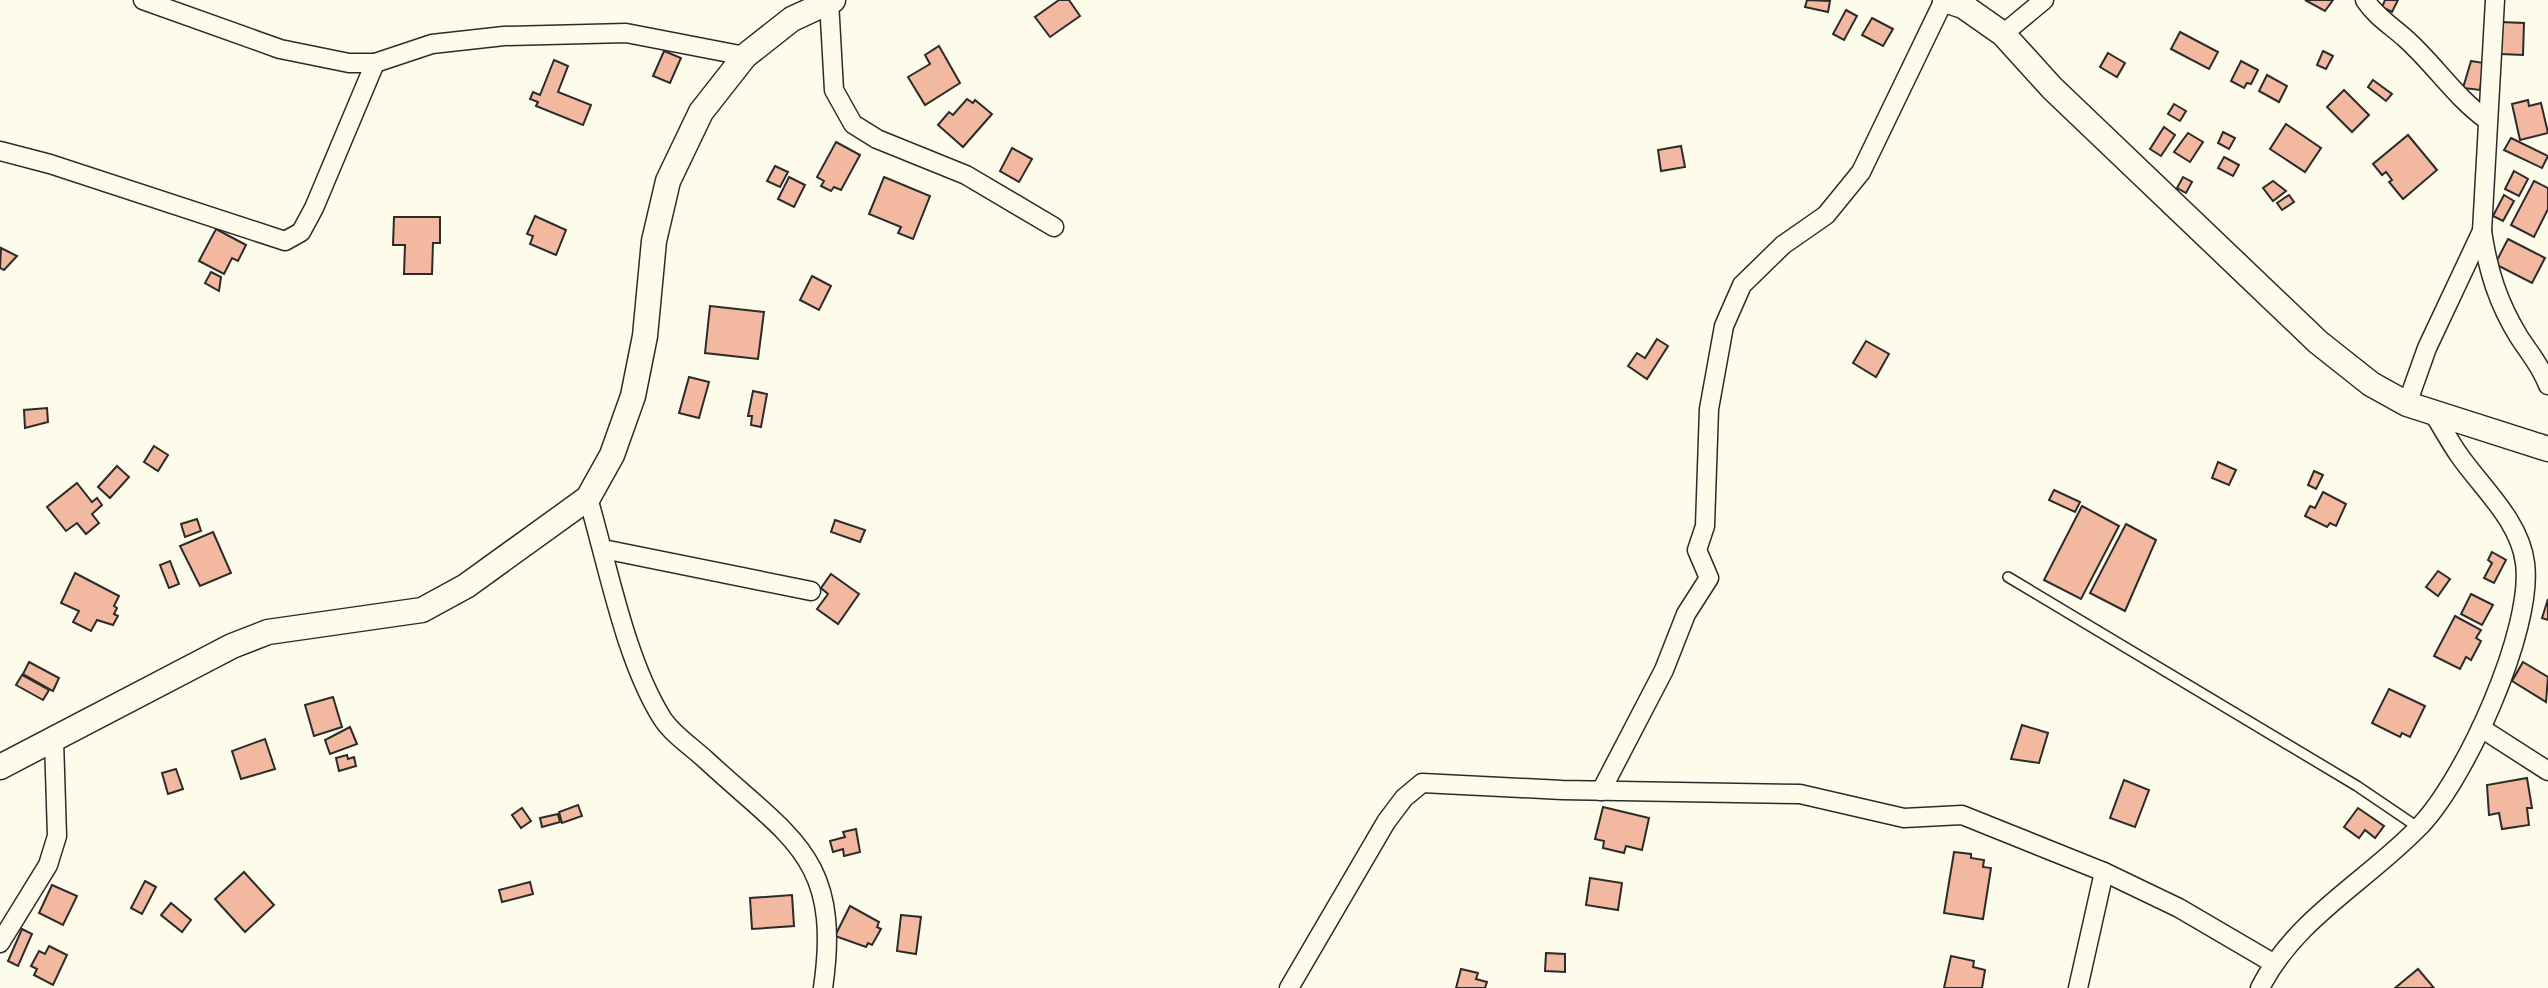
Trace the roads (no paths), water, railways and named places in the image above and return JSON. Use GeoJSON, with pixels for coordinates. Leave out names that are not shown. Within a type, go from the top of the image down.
{"type":"FeatureCollection","features":[{"type":"Feature","properties":{"kind":"street"},"geometry":{"type":"LineString","coordinates":[[143,0],[280,49],[349,63],[375,63],[432,44],[504,36],[611,33],[687,42],[745,56]]}},
{"type":"Feature","properties":{"kind":"street"},"geometry":{"type":"LineString","coordinates":[[1601,791],[1664,670],[1686,614],[1709,578],[1697,550],[1705,526],[1709,409],[1724,326],[1742,285],[1783,245],[1826,215],[1861,172],[1944,0],[1963,6],[2003,34],[2052,88],[2318,342],[2371,384],[2407,404],[2548,449]]}},
{"type":"Feature","properties":{"kind":"street"},"geometry":{"type":"LineString","coordinates":[[2003,34],[2044,0]]}},
{"type":"Feature","properties":{"kind":"street"},"geometry":{"type":"LineString","coordinates":[[2365,0],[2372,12],[2407,39],[2461,101],[2487,120]]}},
{"type":"Feature","properties":{"kind":"street"},"geometry":{"type":"LineString","coordinates":[[2495,0],[2482,231],[2488,272],[2502,307],[2540,364],[2548,385]]}},
{"type":"Feature","properties":{"kind":"street"},"geometry":{"type":"LineString","coordinates":[[0,767],[232,646],[268,632],[422,610],[466,586],[588,498],[612,455],[633,396],[645,336],[654,241],[668,181],[701,112],[745,56],[792,19],[831,1],[834,90],[853,124],[877,139],[966,175],[1054,227]]}},
{"type":"Feature","properties":{"kind":"street"},"geometry":{"type":"LineString","coordinates":[[0,151],[50,164],[285,241],[301,232],[314,208],[375,63]]}},
{"type":"Feature","properties":{"kind":"street"},"geometry":{"type":"LineString","coordinates":[[2407,404],[2427,348],[2482,231]]}},
{"type":"Feature","properties":{"kind":"street"},"geometry":{"type":"LineString","coordinates":[[2260,988],[2273,963],[2312,920],[2419,828],[2449,788],[2481,728],[2501,681],[2522,608],[2525,562],[2508,518],[2459,455],[2433,413]]}},
{"type":"Feature","properties":{"kind":"street"},"geometry":{"type":"LineString","coordinates":[[588,498],[641,677],[663,721],[774,819],[801,848],[823,892],[828,949],[823,988]]}},
{"type":"Feature","properties":{"kind":"street"},"geometry":{"type":"LineString","coordinates":[[603,549],[811,591]]}},
{"type":"Feature","properties":{"kind":"street"},"geometry":{"type":"LineString","coordinates":[[2481,728],[2548,771]]}},
{"type":"Feature","properties":{"kind":"street"},"geometry":{"type":"LineString","coordinates":[[0,943],[48,865],[57,836],[54,740]]}},
{"type":"Feature","properties":{"kind":"street"},"geometry":{"type":"LineString","coordinates":[[1289,988],[1386,822],[1418,784],[1800,794],[1904,818],[1962,815],[2104,872],[2179,908],[2273,963]]}},
{"type":"Feature","properties":{"kind":"street"},"geometry":{"type":"LineString","coordinates":[[2078,988],[2104,872]]}},
{"type":"Feature","properties":{"kind":"lane"},"geometry":{"type":"LineString","coordinates":[[2008,577],[2357,786],[2419,828]]}}]}
